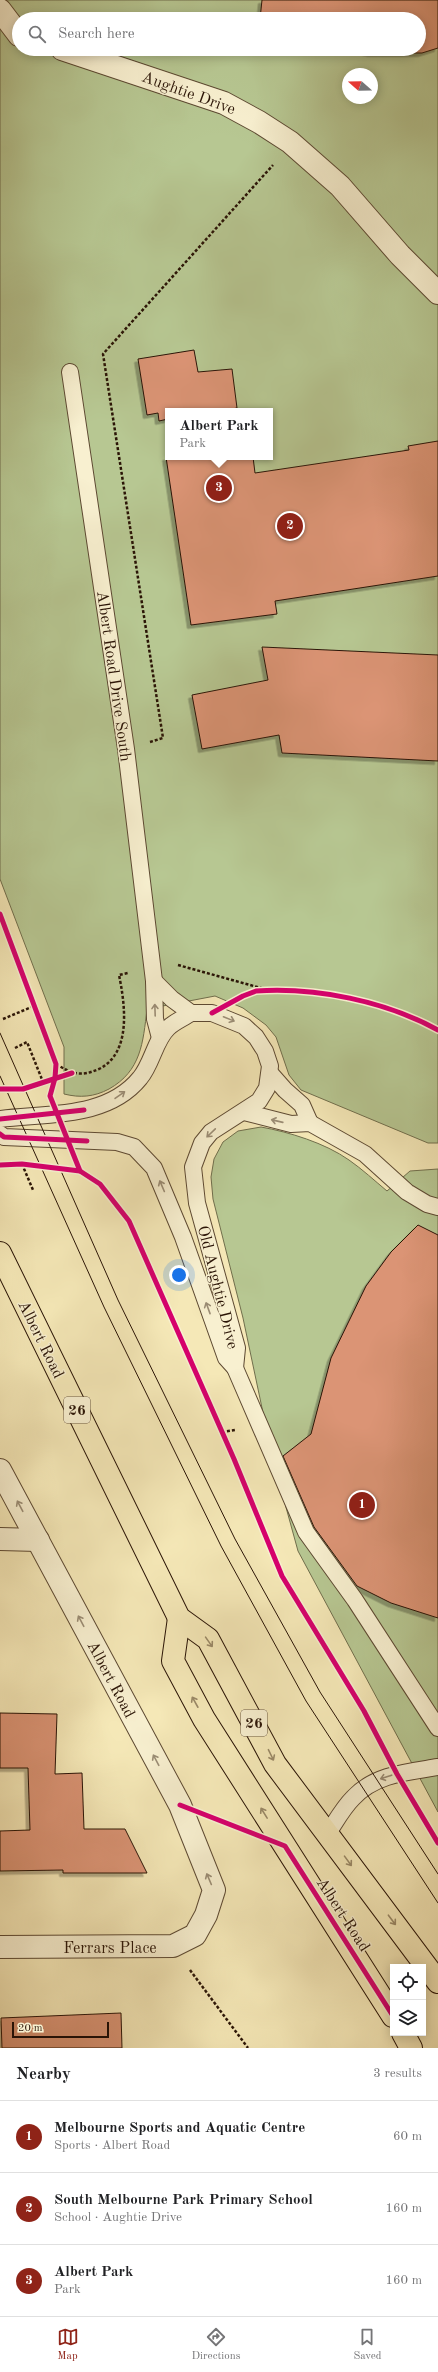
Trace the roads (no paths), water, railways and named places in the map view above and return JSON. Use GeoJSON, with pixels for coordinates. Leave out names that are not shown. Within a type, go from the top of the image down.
{"type":"FeatureCollection","features":[{"type":"Feature","properties":{"kind":"main road","name":"Albert Road"},"geometry":{"type":"LineString","coordinates":[[0,1253],[179,1618],[208,1639],[276,1764],[438,1982]]}},
{"type":"Feature","properties":{"kind":"main road","name":"Albert Road"},"geometry":{"type":"LineString","coordinates":[[179,1618],[173,1661],[204,1719],[390,2011]]}},
{"type":"Feature","properties":{"kind":"main road"},"geometry":{"type":"LineString","coordinates":[[405,2036],[411,2048]]}},
{"type":"Feature","properties":{"kind":"street"},"geometry":{"type":"LineString","coordinates":[[0,10],[12,26]]}},
{"type":"Feature","properties":{"kind":"street"},"geometry":{"type":"LineString","coordinates":[[0,32],[12,35]]}},
{"type":"Feature","properties":{"kind":"street","name":"Aughtie Drive"},"geometry":{"type":"LineString","coordinates":[[84,56],[184,88],[234,107],[290,142],[340,186],[400,255],[438,293]]}},
{"type":"Feature","properties":{"kind":"street","name":"Albert Road"},"geometry":{"type":"LineString","coordinates":[[0,1470],[180,1805],[214,1890],[206,1916]]}},
{"type":"Feature","properties":{"kind":"street"},"geometry":{"type":"LineString","coordinates":[[0,1539],[38,1540]]}},
{"type":"Feature","properties":{"kind":"street","name":"Ferrars Place"},"geometry":{"type":"LineString","coordinates":[[0,1947],[173,1946],[195,1935],[206,1916]]}},
{"type":"Feature","properties":{"kind":"lane","name":"Albert Road Drive South"},"geometry":{"type":"LineString","coordinates":[[70,372],[126,749],[154,981],[155,1019],[160,1038]]}},
{"type":"Feature","properties":{"kind":"lane"},"geometry":{"type":"LineString","coordinates":[[154,981],[172,999],[191,1013]]}},
{"type":"Feature","properties":{"kind":"lane"},"geometry":{"type":"LineString","coordinates":[[0,1119],[84,1110],[100,1106],[116,1098],[140,1078],[156,1052],[160,1038],[168,1028],[191,1013],[212,1013],[244,1026],[256,1036],[265,1051],[270,1073],[285,1090],[302,1105],[310,1123]]}},
{"type":"Feature","properties":{"kind":"lane","name":"Old Aughtie Drive"},"geometry":{"type":"LineString","coordinates":[[235,1368],[237,1348],[197,1202],[193,1167],[202,1143],[211,1132],[259,1101],[267,1088],[270,1073]]}},
{"type":"Feature","properties":{"kind":"lane"},"geometry":{"type":"LineString","coordinates":[[244,1112],[291,1124],[310,1123],[364,1154],[407,1192],[438,1207]]}},
{"type":"Feature","properties":{"kind":"lane","name":"Old Aughtie Drive"},"geometry":{"type":"LineString","coordinates":[[0,1134],[4,1137],[117,1142],[134,1147],[154,1168],[226,1358],[235,1368]]}},
{"type":"Feature","properties":{"kind":"lane"},"geometry":{"type":"LineString","coordinates":[[235,1368],[306,1532],[430,1708],[438,1728]]}},
{"type":"Feature","properties":{"kind":"lane"},"geometry":{"type":"LineString","coordinates":[[328,1833],[352,1798],[369,1784],[386,1777],[438,1767]]}},
{"type":"Feature","properties":{"kind":"tram line"},"geometry":{"type":"LineString","coordinates":[[0,1033],[118,1300],[235,1539],[320,1692],[438,1874]]}},
{"type":"Feature","properties":{"kind":"tram line"},"geometry":{"type":"LineString","coordinates":[[0,1076],[104,1307],[221,1546],[306,1701],[438,1903]]}},
{"type":"Feature","properties":{"kind":"place","name":"Albert Park"},"geometry":{"type":"Point","coordinates":[219,488]}},
{"type":"Feature","properties":{"kind":"place","name":"South Melbourne Park Primary School"},"geometry":{"type":"Point","coordinates":[290,526]}},
{"type":"Feature","properties":{"kind":"place","name":"Melbourne Sports and Aquatic Centre"},"geometry":{"type":"Point","coordinates":[362,1505]}}]}
